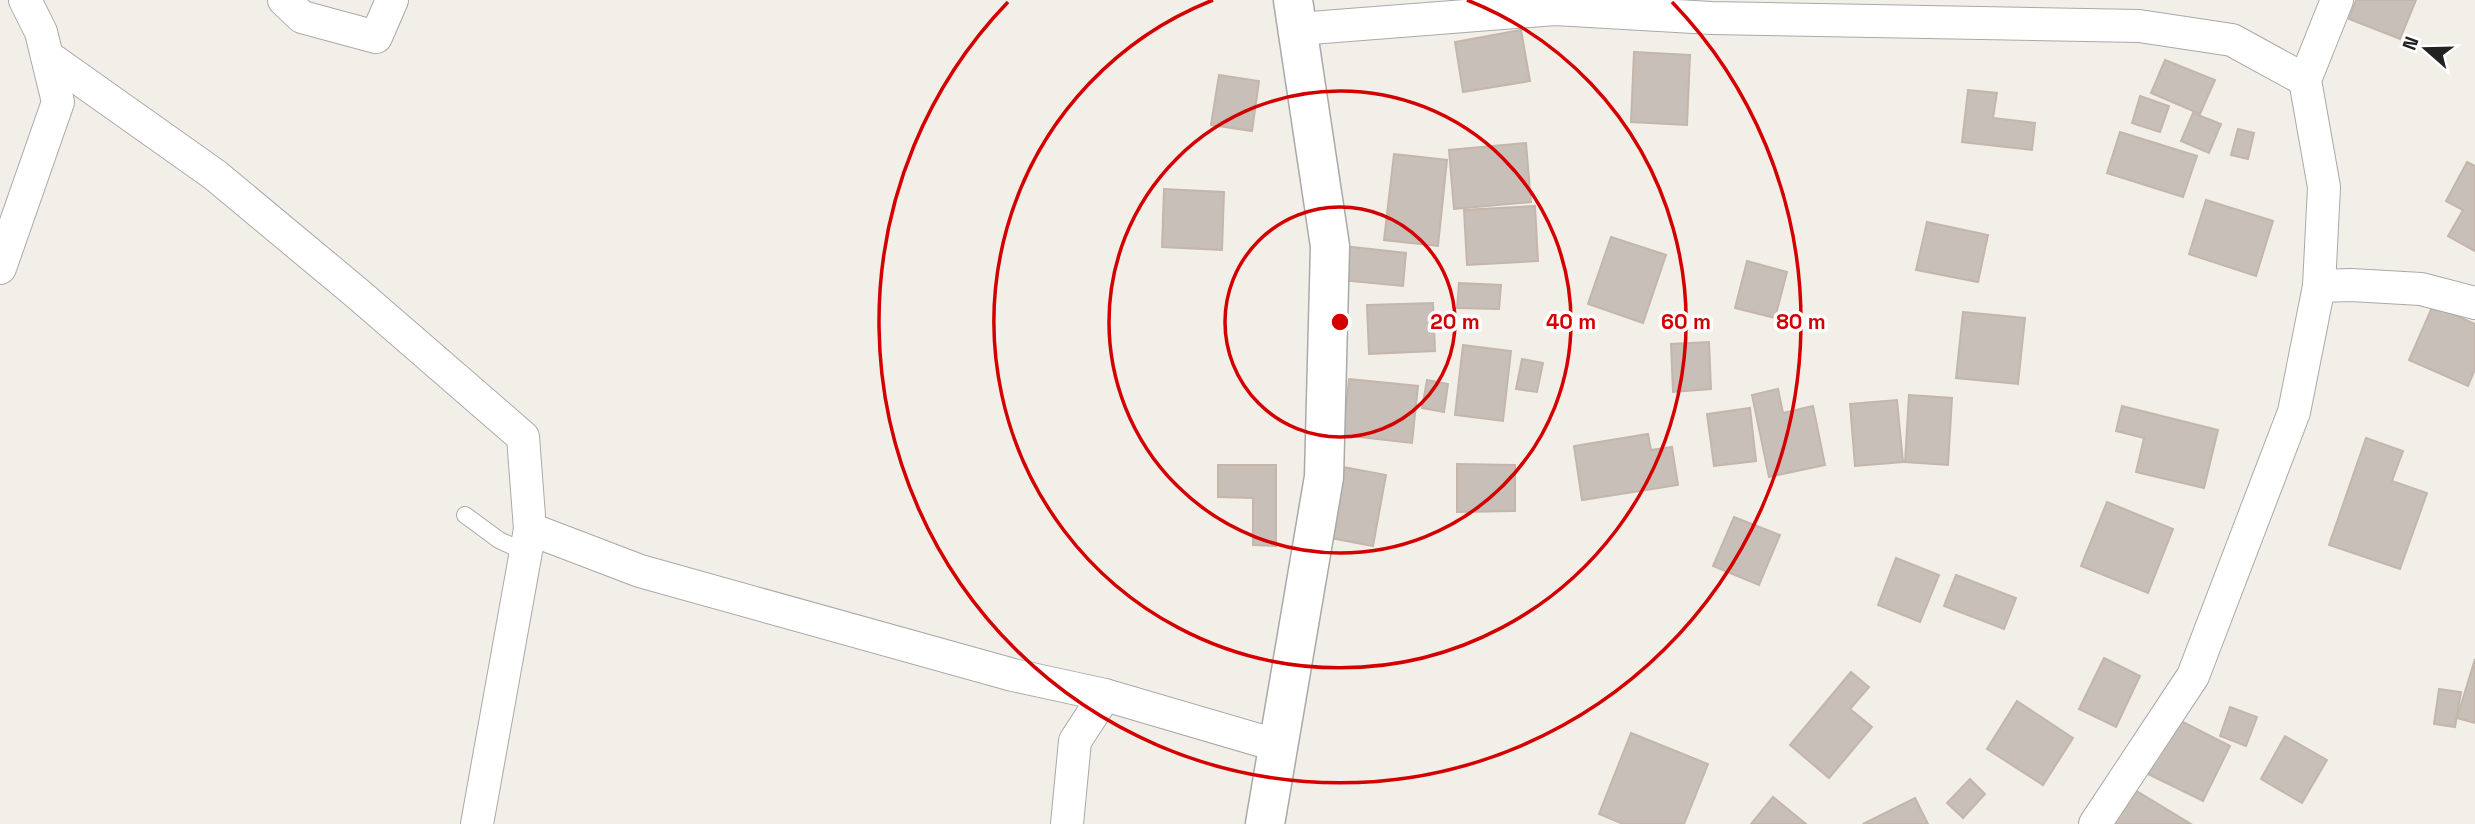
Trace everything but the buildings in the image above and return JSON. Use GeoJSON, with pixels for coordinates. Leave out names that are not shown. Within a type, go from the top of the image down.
{"type":"FeatureCollection","features":[{"type":"Feature","properties":{"kind":"street"},"geometry":{"type":"LineString","coordinates":[[0,268],[58,102],[41,32],[25,0]]}},
{"type":"Feature","properties":{"kind":"street"},"geometry":{"type":"LineString","coordinates":[[284,0],[302,17],[376,37],[392,0]]}},
{"type":"Feature","properties":{"kind":"street"},"geometry":{"type":"LineString","coordinates":[[2095,824],[2193,676],[2294,411],[2319,286],[2324,187],[2305,80],[2337,0]]}},
{"type":"Feature","properties":{"kind":"street"},"geometry":{"type":"LineString","coordinates":[[1265,824],[1324,477],[1330,246],[1295,14],[1555,9],[1711,18],[2139,26],[2232,40],[2305,80]]}},
{"type":"Feature","properties":{"kind":"street"},"geometry":{"type":"LineString","coordinates":[[47,56],[215,175],[523,437],[527,541],[477,824]]}},
{"type":"Feature","properties":{"kind":"street"},"geometry":{"type":"LineString","coordinates":[[2319,286],[2421,289],[2475,303]]}},
{"type":"Feature","properties":{"kind":"street"},"geometry":{"type":"LineString","coordinates":[[527,541],[1013,675],[1105,695],[1279,746]]}},
{"type":"Feature","properties":{"kind":"street"},"geometry":{"type":"LineString","coordinates":[[1067,824],[1075,741],[1105,695]]}},
{"type":"Feature","properties":{"kind":"lane"},"geometry":{"type":"LineString","coordinates":[[465,515],[499,540],[527,541]]}}]}
